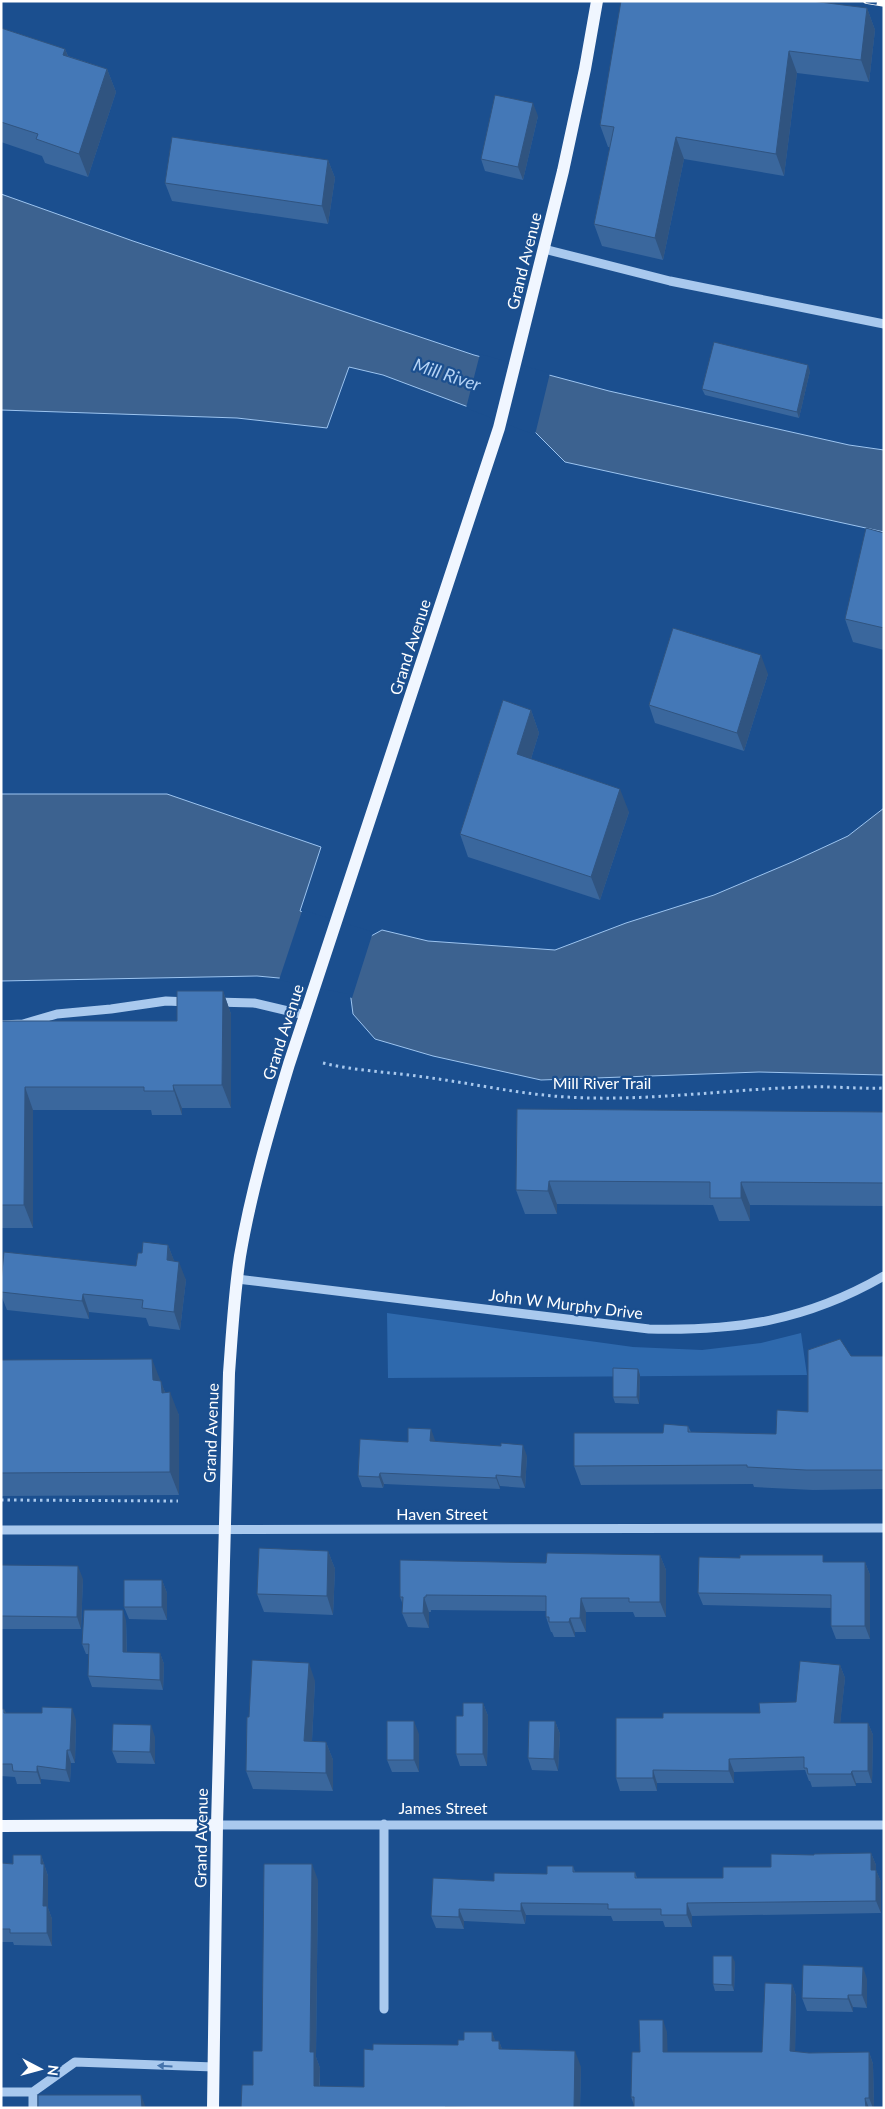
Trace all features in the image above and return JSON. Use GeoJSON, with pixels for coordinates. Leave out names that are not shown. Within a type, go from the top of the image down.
{"type":"FeatureCollection","features":[{"type":"Feature","properties":{"kind":"main road","name":"Grand Avenue"},"geometry":{"type":"LineString","coordinates":[[214,2108],[217,1825],[224,1530],[229,1373],[237,1279],[258,1170],[305,1016],[498,428],[518,357],[583,78],[597,1]]}},
{"type":"Feature","properties":{"kind":"main road","name":"James Street"},"geometry":{"type":"LineString","coordinates":[[1,1826],[217,1825]]}},
{"type":"Feature","properties":{"kind":"street"},"geometry":{"type":"LineString","coordinates":[[544,249],[670,281],[884,324]]}},
{"type":"Feature","properties":{"kind":"street"},"geometry":{"type":"LineString","coordinates":[[1,1025],[23,1024],[57,1014],[166,1002],[254,1003],[305,1016]]}},
{"type":"Feature","properties":{"kind":"street","name":"John W Murphy Drive"},"geometry":{"type":"LineString","coordinates":[[237,1279],[649,1329],[696,1330],[776,1319],[819,1308],[852,1294],[884,1276]]}},
{"type":"Feature","properties":{"kind":"street","name":"Haven Street"},"geometry":{"type":"LineString","coordinates":[[1,1530],[884,1528]]}},
{"type":"Feature","properties":{"kind":"street"},"geometry":{"type":"LineString","coordinates":[[384,1824],[384,2009]]}},
{"type":"Feature","properties":{"kind":"street","name":"James Street"},"geometry":{"type":"LineString","coordinates":[[217,1825],[884,1825]]}},
{"type":"Feature","properties":{"kind":"street"},"geometry":{"type":"LineString","coordinates":[[1,2092],[33,2092],[74,2062],[214,2067]]}},
{"type":"Feature","properties":{"kind":"street"},"geometry":{"type":"LineString","coordinates":[[33,2092],[33,2108]]}},
{"type":"Feature","properties":{"kind":"path","name":"Mill River Trail"},"geometry":{"type":"LineString","coordinates":[[323,1062],[362,1070],[422,1077],[530,1094],[566,1097],[616,1098],[810,1086],[856,1089],[884,1088]]}},
{"type":"Feature","properties":{"kind":"path"},"geometry":{"type":"LineString","coordinates":[[1,1500],[178,1501]]}},
{"type":"Feature","properties":{"kind":"shaded area"},"geometry":{"type":"Polygon","coordinates":[[[387,1313],[633,1347],[702,1350],[761,1343],[801,1333],[807,1375],[388,1378],[387,1313]]]}},
{"type":"Feature","properties":{"kind":"water","name":"Mill River"},"geometry":{"type":"Polygon","coordinates":[[[1,194],[133,241],[474,355],[609,391],[849,445],[884,450],[884,532],[565,462],[535,432],[383,375],[349,367],[327,428],[237,418],[1,410],[1,194]]]}},
{"type":"Feature","properties":{"kind":"water"},"geometry":{"type":"Polygon","coordinates":[[[1,794],[167,794],[321,847],[300,911],[371,936],[382,930],[428,941],[555,950],[626,923],[714,895],[792,862],[848,836],[884,808],[884,1075],[759,1072],[541,1080],[433,1056],[375,1039],[353,1014],[350,991],[279,978],[257,976],[1,981],[1,794]]]}},
{"type":"Feature","properties":{"kind":"pier"},"geometry":{"type":"Polygon","coordinates":[[[480,354],[550,373],[535,435],[466,408],[480,354]]]}},
{"type":"Feature","properties":{"kind":"pier"},"geometry":{"type":"Polygon","coordinates":[[[304,905],[303,910],[373,932],[352,998],[348,997],[348,994],[279,980],[304,905]]]}},
{"type":"Feature","properties":{"kind":"building"},"geometry":{"type":"Polygon","coordinates":[[[621,1],[812,1],[867,8],[861,60],[789,51],[776,154],[676,137],[655,238],[594,224],[614,127],[600,125],[621,1]]]}},
{"type":"Feature","properties":{"kind":"building"},"geometry":{"type":"Polygon","coordinates":[[[1,28],[65,49],[63,55],[107,69],[79,154],[36,139],[38,134],[1,122],[1,28]]]}},
{"type":"Feature","properties":{"kind":"building"},"geometry":{"type":"Polygon","coordinates":[[[495,95],[533,103],[518,167],[481,159],[495,95]]]}},
{"type":"Feature","properties":{"kind":"building"},"geometry":{"type":"Polygon","coordinates":[[[172,137],[328,160],[322,206],[165,183],[172,137]]]}},
{"type":"Feature","properties":{"kind":"building"},"geometry":{"type":"Polygon","coordinates":[[[714,342],[808,365],[797,412],[702,389],[714,342]]]}},
{"type":"Feature","properties":{"kind":"building"},"geometry":{"type":"Polygon","coordinates":[[[866,528],[884,533],[884,628],[845,619],[866,528]]]}},
{"type":"Feature","properties":{"kind":"building"},"geometry":{"type":"Polygon","coordinates":[[[673,628],[761,655],[737,733],[649,705],[673,628]]]}},
{"type":"Feature","properties":{"kind":"building"},"geometry":{"type":"Polygon","coordinates":[[[503,700],[531,710],[517,754],[620,789],[591,877],[460,834],[503,700]]]}},
{"type":"Feature","properties":{"kind":"building"},"geometry":{"type":"Polygon","coordinates":[[[177,991],[223,991],[222,1085],[173,1085],[174,1091],[144,1091],[144,1087],[25,1087],[24,1205],[1,1205],[1,1021],[177,1021],[177,991]]]}},
{"type":"Feature","properties":{"kind":"building"},"geometry":{"type":"Polygon","coordinates":[[[517,1109],[884,1112],[884,1183],[741,1182],[741,1198],[710,1198],[710,1182],[549,1181],[548,1191],[516,1190],[517,1109]]]}},
{"type":"Feature","properties":{"kind":"building"},"geometry":{"type":"Polygon","coordinates":[[[143,1242],[168,1245],[167,1260],[179,1262],[174,1312],[142,1308],[143,1300],[83,1294],[82,1301],[1,1292],[4,1252],[136,1266],[138,1253],[142,1253],[143,1242]]]}},
{"type":"Feature","properties":{"kind":"building"},"geometry":{"type":"Polygon","coordinates":[[[840,1339],[851,1356],[884,1356],[884,1470],[806,1470],[747,1467],[747,1465],[574,1466],[574,1433],[663,1433],[664,1424],[688,1426],[688,1432],[776,1434],[777,1410],[808,1412],[808,1350],[840,1339]]]}},
{"type":"Feature","properties":{"kind":"building"},"geometry":{"type":"Polygon","coordinates":[[[152,1359],[153,1380],[161,1381],[162,1393],[170,1392],[170,1472],[1,1473],[1,1360],[152,1359]]]}},
{"type":"Feature","properties":{"kind":"building"},"geometry":{"type":"Polygon","coordinates":[[[613,1368],[638,1369],[637,1397],[613,1397],[613,1368]]]}},
{"type":"Feature","properties":{"kind":"building"},"geometry":{"type":"Polygon","coordinates":[[[408,1428],[431,1429],[430,1441],[501,1446],[501,1443],[523,1445],[521,1477],[496,1475],[496,1478],[380,1473],[379,1477],[358,1476],[360,1439],[408,1442],[408,1428]]]}},
{"type":"Feature","properties":{"kind":"building"},"geometry":{"type":"Polygon","coordinates":[[[259,1548],[328,1551],[327,1596],[257,1594],[259,1548]]]}},
{"type":"Feature","properties":{"kind":"building"},"geometry":{"type":"Polygon","coordinates":[[[547,1553],[660,1555],[660,1602],[629,1602],[629,1598],[581,1598],[580,1618],[570,1618],[569,1622],[549,1622],[549,1617],[546,1617],[546,1596],[426,1595],[424,1597],[423,1613],[402,1613],[403,1597],[400,1597],[400,1560],[546,1563],[547,1553]]]}},
{"type":"Feature","properties":{"kind":"building"},"geometry":{"type":"Polygon","coordinates":[[[740,1555],[823,1555],[823,1562],[865,1562],[865,1626],[831,1626],[831,1595],[698,1593],[699,1557],[740,1558],[740,1555]]]}},
{"type":"Feature","properties":{"kind":"building"},"geometry":{"type":"Polygon","coordinates":[[[1,1565],[78,1566],[77,1617],[1,1616],[1,1565]]]}},
{"type":"Feature","properties":{"kind":"building"},"geometry":{"type":"Polygon","coordinates":[[[124,1580],[162,1580],[162,1607],[124,1607],[124,1580]]]}},
{"type":"Feature","properties":{"kind":"building"},"geometry":{"type":"Polygon","coordinates":[[[84,1610],[123,1610],[123,1652],[160,1653],[160,1680],[88,1676],[89,1644],[82,1644],[84,1610]]]}},
{"type":"Feature","properties":{"kind":"building"},"geometry":{"type":"Polygon","coordinates":[[[252,1660],[309,1663],[304,1741],[326,1742],[326,1773],[246,1771],[247,1717],[249,1717],[252,1660]]]}},
{"type":"Feature","properties":{"kind":"building"},"geometry":{"type":"Polygon","coordinates":[[[800,1661],[840,1665],[834,1723],[868,1723],[868,1771],[852,1771],[851,1774],[808,1774],[807,1768],[804,1768],[804,1757],[729,1759],[729,1771],[653,1770],[653,1778],[616,1778],[616,1718],[663,1718],[663,1713],[760,1713],[759,1703],[796,1702],[800,1661]]]}},
{"type":"Feature","properties":{"kind":"building"},"geometry":{"type":"Polygon","coordinates":[[[463,1703],[483,1703],[483,1754],[456,1754],[456,1716],[463,1716],[463,1703]]]}},
{"type":"Feature","properties":{"kind":"building"},"geometry":{"type":"Polygon","coordinates":[[[42,1707],[72,1708],[70,1750],[67,1750],[66,1770],[37,1766],[37,1772],[13,1771],[12,1764],[1,1764],[1,1709],[4,1709],[4,1713],[42,1713],[42,1707]]]}},
{"type":"Feature","properties":{"kind":"building"},"geometry":{"type":"Polygon","coordinates":[[[387,1721],[414,1721],[414,1760],[387,1760],[387,1721]]]}},
{"type":"Feature","properties":{"kind":"building"},"geometry":{"type":"Polygon","coordinates":[[[529,1721],[555,1721],[554,1759],[528,1758],[529,1721]]]}},
{"type":"Feature","properties":{"kind":"building"},"geometry":{"type":"Polygon","coordinates":[[[113,1724],[151,1725],[150,1752],[112,1751],[113,1724]]]}},
{"type":"Feature","properties":{"kind":"building"},"geometry":{"type":"Polygon","coordinates":[[[871,1853],[871,1870],[876,1870],[876,1901],[687,1903],[687,1915],[661,1915],[661,1909],[608,1909],[608,1904],[521,1903],[521,1911],[459,1909],[459,1917],[431,1916],[433,1878],[494,1881],[494,1873],[547,1874],[547,1866],[573,1866],[573,1872],[635,1872],[635,1878],[723,1878],[723,1867],[771,1867],[771,1854],[871,1853]]]}},
{"type":"Feature","properties":{"kind":"building"},"geometry":{"type":"Polygon","coordinates":[[[13,1855],[41,1855],[41,1864],[44,1864],[43,1906],[47,1906],[47,1933],[10,1933],[10,1929],[1,1929],[1,1863],[13,1864],[13,1855]]]}},
{"type":"Feature","properties":{"kind":"building"},"geometry":{"type":"Polygon","coordinates":[[[264,1864],[312,1864],[310,2052],[314,2052],[314,2086],[364,2087],[364,2049],[373,2050],[373,2044],[458,2045],[458,2040],[464,2040],[464,2032],[492,2032],[492,2041],[499,2041],[499,2049],[575,2051],[574,2108],[241,2108],[242,2085],[253,2085],[253,2051],[262,2051],[264,1864]]]}},
{"type":"Feature","properties":{"kind":"building"},"geometry":{"type":"Polygon","coordinates":[[[713,1956],[732,1956],[732,1985],[713,1984],[713,1956]]]}},
{"type":"Feature","properties":{"kind":"building"},"geometry":{"type":"Polygon","coordinates":[[[803,1965],[863,1967],[862,1995],[848,1995],[848,1999],[802,1998],[803,1965]]]}},
{"type":"Feature","properties":{"kind":"building"},"geometry":{"type":"Polygon","coordinates":[[[765,1983],[792,1984],[790,2051],[809,2053],[869,2052],[869,2098],[865,2098],[866,2108],[634,2108],[634,2097],[631,2097],[632,2052],[640,2052],[639,2020],[663,2020],[663,2052],[762,2052],[765,1983]]]}},
{"type":"Feature","properties":{"kind":"building"},"geometry":{"type":"Polygon","coordinates":[[[38,2095],[141,2095],[142,2108],[38,2108],[38,2095]]]}},
{"type":"Feature","properties":{"kind":"railway"},"geometry":{"type":"LineString","coordinates":[[866,1],[884,4]]}}]}
